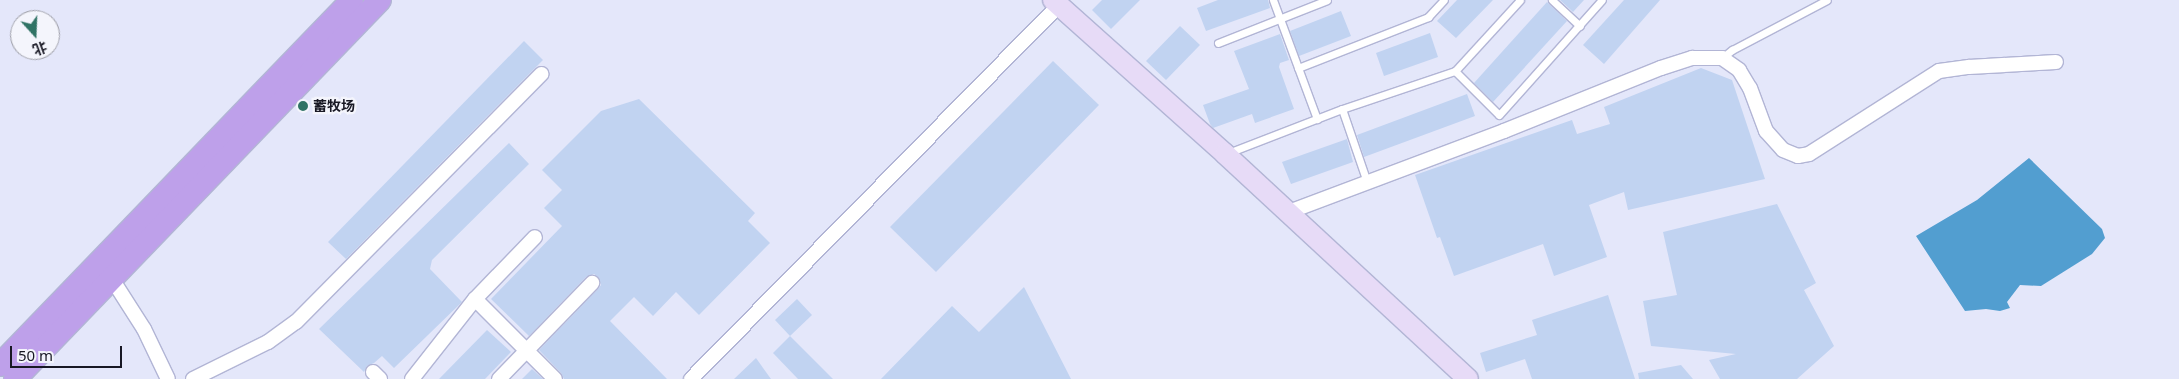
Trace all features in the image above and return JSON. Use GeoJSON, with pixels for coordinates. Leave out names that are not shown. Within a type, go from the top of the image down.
{"type":"FeatureCollection","features":[{"type":"Feature","properties":{"kind":"highway"},"geometry":{"type":"LineString","coordinates":[[0,365],[352,0]]}},
{"type":"Feature","properties":{"kind":"highway"},"geometry":{"type":"LineString","coordinates":[[15,379],[380,0]]}},
{"type":"Feature","properties":{"kind":"main road"},"geometry":{"type":"LineString","coordinates":[[1059,2],[1468,379]]}},
{"type":"Feature","properties":{"kind":"street"},"geometry":{"type":"LineString","coordinates":[[691,379],[1059,2]]}},
{"type":"Feature","properties":{"kind":"street"},"geometry":{"type":"LineString","coordinates":[[1286,213],[1504,131],[1661,68],[1692,58],[1722,58],[1739,70],[1750,88],[1766,131],[1783,150],[1798,156],[1809,154],[1939,71],[1969,67],[2056,62]]}},
{"type":"Feature","properties":{"kind":"street"},"geometry":{"type":"LineString","coordinates":[[193,379],[268,342],[296,322],[541,74]]}},
{"type":"Feature","properties":{"kind":"street"},"geometry":{"type":"LineString","coordinates":[[412,379],[475,299],[535,236]]}},
{"type":"Feature","properties":{"kind":"street"},"geometry":{"type":"LineString","coordinates":[[112,279],[144,329],[168,379]]}},
{"type":"Feature","properties":{"kind":"street"},"geometry":{"type":"LineString","coordinates":[[499,379],[592,283]]}},
{"type":"Feature","properties":{"kind":"street"},"geometry":{"type":"LineString","coordinates":[[475,299],[555,379]]}},
{"type":"Feature","properties":{"kind":"lane"},"geometry":{"type":"LineString","coordinates":[[1273,0],[1318,118]]}},
{"type":"Feature","properties":{"kind":"lane"},"geometry":{"type":"LineString","coordinates":[[1218,43],[1328,0]]}},
{"type":"Feature","properties":{"kind":"lane"},"geometry":{"type":"LineString","coordinates":[[1298,68],[1428,17],[1444,0]]}},
{"type":"Feature","properties":{"kind":"lane"},"geometry":{"type":"LineString","coordinates":[[1225,154],[1342,109],[1455,70],[1520,0]]}},
{"type":"Feature","properties":{"kind":"lane"},"geometry":{"type":"LineString","coordinates":[[1552,0],[1580,26]]}},
{"type":"Feature","properties":{"kind":"lane"},"geometry":{"type":"LineString","coordinates":[[1455,70],[1499,116],[1602,0]]}},
{"type":"Feature","properties":{"kind":"lane"},"geometry":{"type":"LineString","coordinates":[[1722,58],[1732,50],[1827,0]]}},
{"type":"Feature","properties":{"kind":"lane"},"geometry":{"type":"LineString","coordinates":[[1342,109],[1367,182]]}},
{"type":"Feature","properties":{"kind":"water"},"geometry":{"type":"Polygon","coordinates":[[[2029,158],[2102,229],[2105,238],[2092,254],[2041,286],[2020,285],[2007,302],[2010,308],[2000,311],[1986,309],[1965,311],[1916,236],[1977,200],[2029,158]]]}},
{"type":"Feature","properties":{"kind":"building"},"geometry":{"type":"Polygon","coordinates":[[[1102,0],[1140,0],[1111,29],[1092,10],[1102,0]]]}},
{"type":"Feature","properties":{"kind":"building"},"geometry":{"type":"Polygon","coordinates":[[[1218,0],[1268,0],[1270,8],[1206,31],[1197,8],[1218,0]]]}},
{"type":"Feature","properties":{"kind":"building"},"geometry":{"type":"Polygon","coordinates":[[[1457,0],[1493,0],[1456,38],[1437,21],[1457,0]]]}},
{"type":"Feature","properties":{"kind":"building"},"geometry":{"type":"Polygon","coordinates":[[[1560,0],[1584,0],[1573,12],[1560,0]]]}},
{"type":"Feature","properties":{"kind":"building"},"geometry":{"type":"Polygon","coordinates":[[[1624,0],[1660,0],[1604,64],[1583,45],[1624,0]]]}},
{"type":"Feature","properties":{"kind":"building"},"geometry":{"type":"Polygon","coordinates":[[[1547,2],[1567,21],[1493,102],[1474,83],[1547,2]]]}},
{"type":"Feature","properties":{"kind":"building"},"geometry":{"type":"Polygon","coordinates":[[[1341,11],[1351,36],[1299,56],[1290,31],[1341,11]]]}},
{"type":"Feature","properties":{"kind":"building"},"geometry":{"type":"Polygon","coordinates":[[[1180,26],[1200,45],[1166,80],[1146,61],[1180,26]]]}},
{"type":"Feature","properties":{"kind":"building"},"geometry":{"type":"Polygon","coordinates":[[[1430,33],[1438,57],[1384,76],[1376,53],[1430,33]]]}},
{"type":"Feature","properties":{"kind":"building"},"geometry":{"type":"Polygon","coordinates":[[[1280,34],[1289,60],[1280,63],[1279,67],[1294,109],[1255,123],[1252,114],[1213,128],[1203,105],[1249,89],[1234,51],[1280,34]]]}},
{"type":"Feature","properties":{"kind":"building"},"geometry":{"type":"Polygon","coordinates":[[[524,41],[543,60],[346,259],[328,242],[524,41]]]}},
{"type":"Feature","properties":{"kind":"building"},"geometry":{"type":"Polygon","coordinates":[[[1053,61],[1099,105],[936,272],[890,227],[1053,61]]]}},
{"type":"Feature","properties":{"kind":"building"},"geometry":{"type":"Polygon","coordinates":[[[1701,68],[1732,80],[1765,179],[1628,210],[1624,192],[1589,205],[1607,257],[1554,276],[1543,244],[1454,276],[1440,237],[1437,238],[1415,175],[1572,120],[1577,134],[1610,124],[1604,107],[1701,68]]]}},
{"type":"Feature","properties":{"kind":"building"},"geometry":{"type":"Polygon","coordinates":[[[1467,94],[1475,116],[1364,157],[1357,135],[1467,94]]]}},
{"type":"Feature","properties":{"kind":"building"},"geometry":{"type":"Polygon","coordinates":[[[639,99],[755,213],[748,221],[770,243],[699,315],[676,292],[653,316],[634,297],[610,321],[667,379],[564,379],[561,373],[539,350],[598,289],[601,285],[598,277],[594,274],[586,277],[529,336],[491,299],[562,226],[544,208],[562,190],[542,170],[601,111],[639,99]]]}},
{"type":"Feature","properties":{"kind":"building"},"geometry":{"type":"Polygon","coordinates":[[[1347,139],[1353,162],[1291,184],[1282,162],[1347,139]]]}},
{"type":"Feature","properties":{"kind":"building"},"geometry":{"type":"Polygon","coordinates":[[[509,143],[529,164],[432,260],[430,269],[462,302],[394,368],[382,356],[367,366],[364,372],[319,329],[509,143]]]}},
{"type":"Feature","properties":{"kind":"building"},"geometry":{"type":"Polygon","coordinates":[[[1777,204],[1816,283],[1804,290],[1834,346],[1797,379],[1720,379],[1709,360],[1736,354],[1651,346],[1643,301],[1677,295],[1663,232],[1777,204]]]}},
{"type":"Feature","properties":{"kind":"building"},"geometry":{"type":"Polygon","coordinates":[[[1024,287],[1071,379],[881,379],[952,306],[979,332],[1024,287]]]}},
{"type":"Feature","properties":{"kind":"building"},"geometry":{"type":"Polygon","coordinates":[[[1608,295],[1635,379],[1532,379],[1525,359],[1486,372],[1480,353],[1537,335],[1532,320],[1608,295]]]}},
{"type":"Feature","properties":{"kind":"building"},"geometry":{"type":"Polygon","coordinates":[[[797,299],[812,315],[790,336],[775,320],[797,299]]]}},
{"type":"Feature","properties":{"kind":"building"},"geometry":{"type":"Polygon","coordinates":[[[487,330],[511,352],[485,379],[439,379],[487,330]]]}},
{"type":"Feature","properties":{"kind":"building"},"geometry":{"type":"Polygon","coordinates":[[[790,336],[833,379],[798,379],[773,353],[790,336]]]}},
{"type":"Feature","properties":{"kind":"building"},"geometry":{"type":"Polygon","coordinates":[[[756,358],[771,379],[734,379],[756,358]]]}},
{"type":"Feature","properties":{"kind":"building"},"geometry":{"type":"Polygon","coordinates":[[[1681,365],[1693,379],[1639,379],[1638,373],[1681,365]]]}},
{"type":"Feature","properties":{"kind":"building"},"geometry":{"type":"Polygon","coordinates":[[[532,369],[543,379],[522,379],[532,369]]]}},
{"type":"Feature","properties":{"kind":"place","name":"蓄牧场"},"geometry":{"type":"Point","coordinates":[303,106]}}]}
